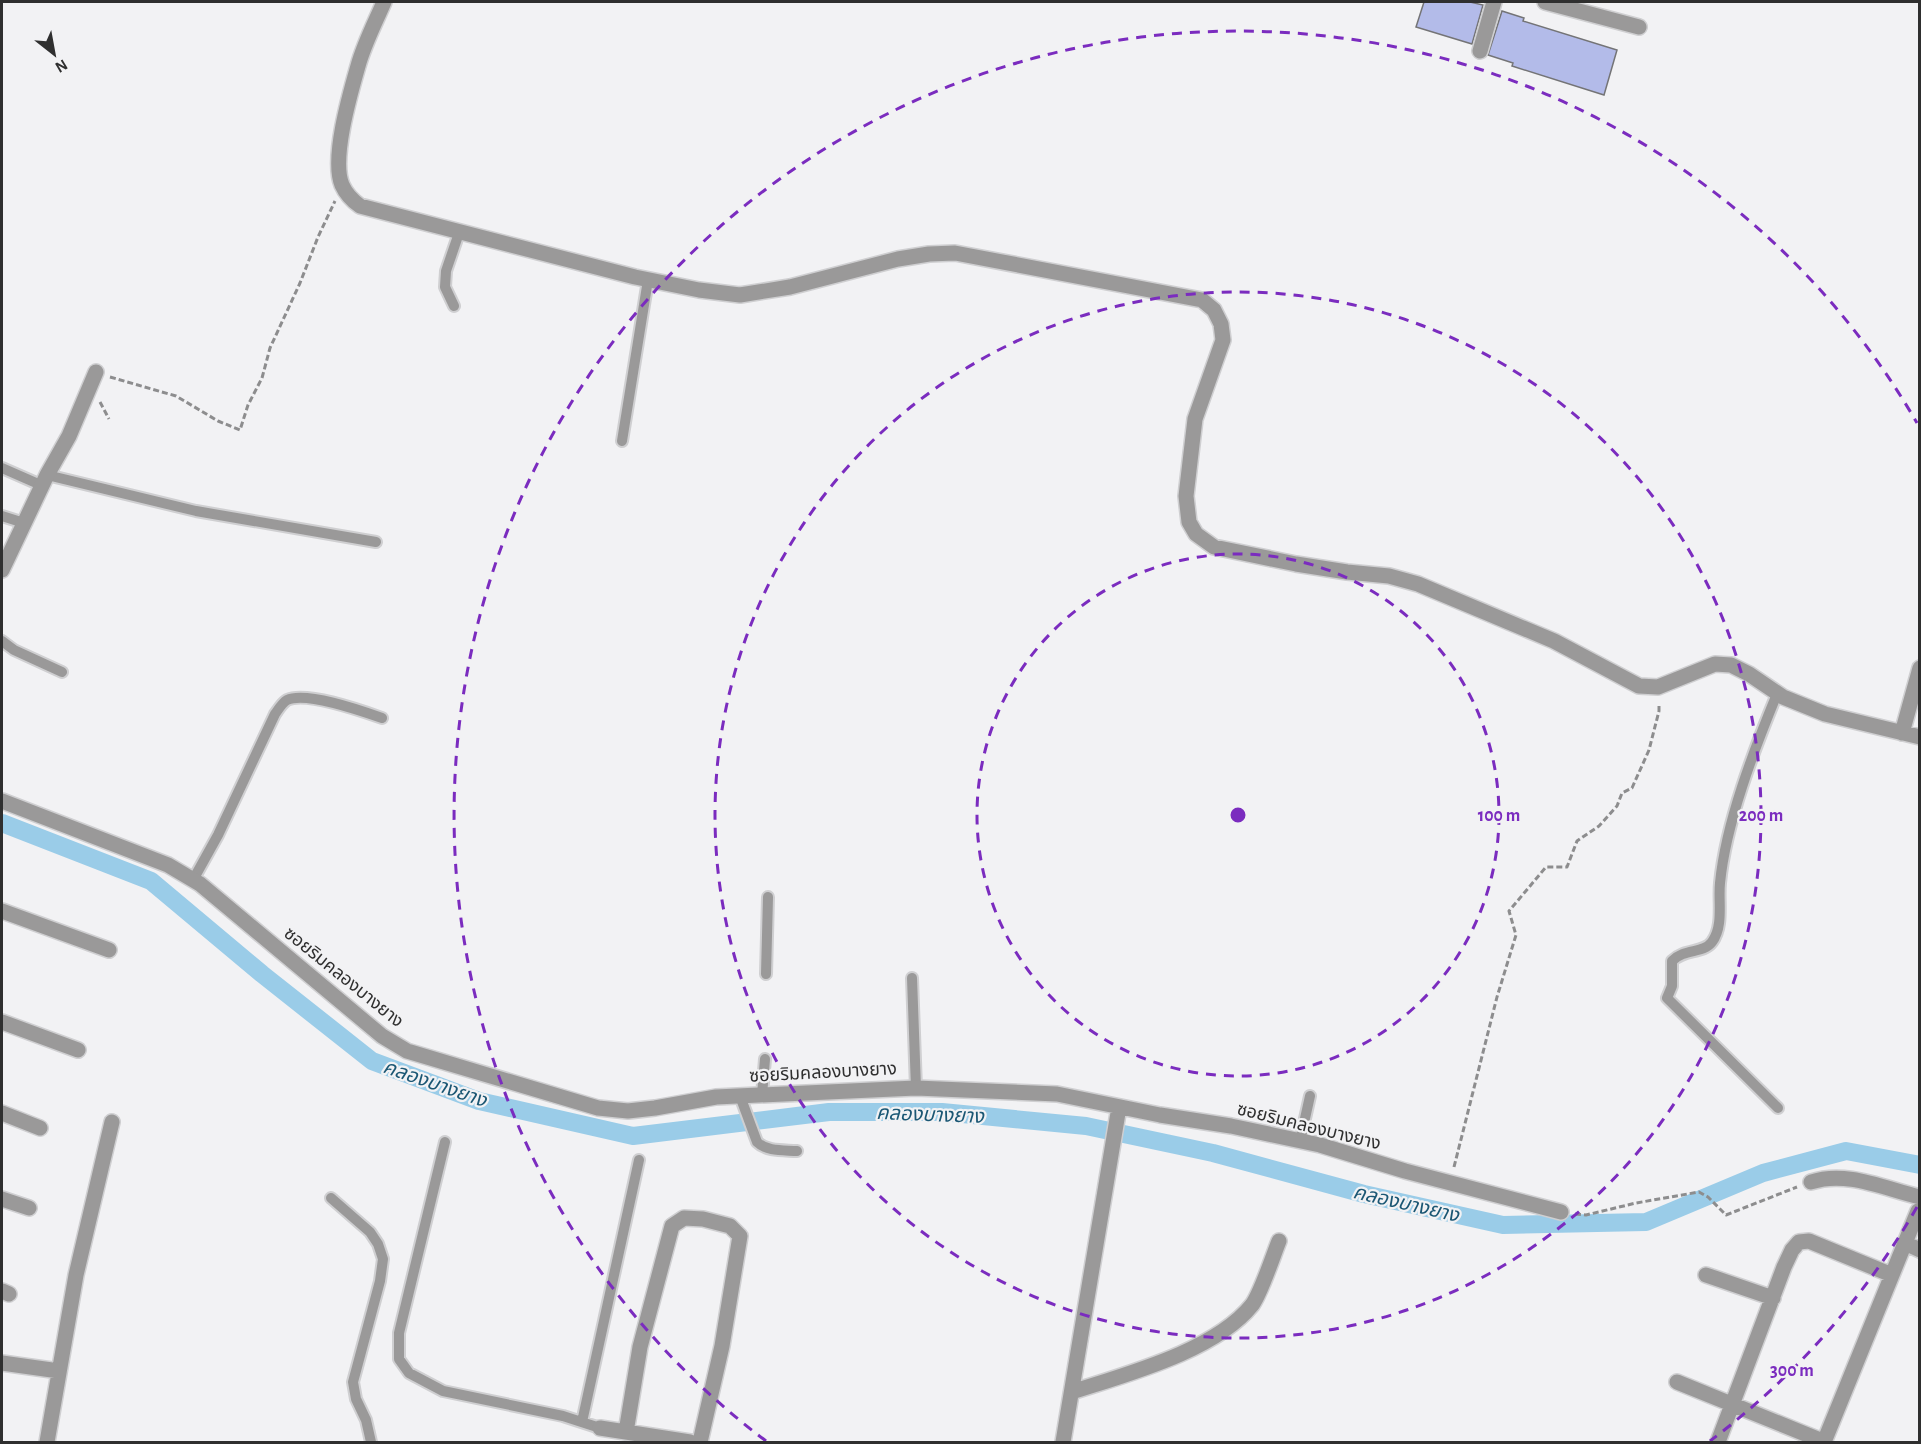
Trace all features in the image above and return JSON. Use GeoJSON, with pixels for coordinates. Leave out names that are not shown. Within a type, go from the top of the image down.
{"type":"FeatureCollection","features":[{"type":"Feature","properties":{"kind":"street"},"geometry":{"type":"LineString","coordinates":[[384,2],[358,65],[340,142],[338,169],[342,186],[351,199],[370,210],[648,280],[740,295],[790,287],[898,259],[955,253],[1202,300],[1214,309],[1221,324],[1223,340],[1195,419],[1186,496],[1189,522],[1196,534],[1214,547],[1324,569],[1389,576],[1418,584],[1554,641],[1639,686],[1658,687],[1715,664],[1731,666],[1749,674],[1778,694],[1825,714],[1920,737]]}},
{"type":"Feature","properties":{"kind":"street"},"geometry":{"type":"LineString","coordinates":[[1480,51],[1494,2]]}},
{"type":"Feature","properties":{"kind":"street"},"geometry":{"type":"LineString","coordinates":[[1545,2],[1639,27]]}},
{"type":"Feature","properties":{"kind":"street"},"geometry":{"type":"LineString","coordinates":[[2,570],[69,436],[96,372]]}},
{"type":"Feature","properties":{"kind":"street"},"geometry":{"type":"LineString","coordinates":[[1902,733],[1920,668]]}},
{"type":"Feature","properties":{"kind":"street","name":"ซอยริมคลองบางยาง"},"geometry":{"type":"LineString","coordinates":[[2,801],[168,865],[192,880],[382,1036],[407,1051],[598,1108],[628,1111],[716,1097],[916,1088],[1057,1094],[1119,1112],[1231,1126],[1320,1145],[1450,1184],[1561,1212]]}},
{"type":"Feature","properties":{"kind":"street"},"geometry":{"type":"LineString","coordinates":[[2,911],[109,950]]}},
{"type":"Feature","properties":{"kind":"street"},"geometry":{"type":"LineString","coordinates":[[2,1022],[78,1050]]}},
{"type":"Feature","properties":{"kind":"street"},"geometry":{"type":"LineString","coordinates":[[1063,1443],[1119,1112]]}},
{"type":"Feature","properties":{"kind":"street"},"geometry":{"type":"LineString","coordinates":[[2,1113],[40,1128]]}},
{"type":"Feature","properties":{"kind":"street"},"geometry":{"type":"LineString","coordinates":[[46,1443],[76,1275],[112,1122]]}},
{"type":"Feature","properties":{"kind":"street"},"geometry":{"type":"LineString","coordinates":[[1677,1382],[1732,1406],[1791,1436],[1825,1442],[1919,1204],[1854,1179],[1819,1179],[1811,1182]]}},
{"type":"Feature","properties":{"kind":"street"},"geometry":{"type":"LineString","coordinates":[[2,1198],[29,1208]]}},
{"type":"Feature","properties":{"kind":"street"},"geometry":{"type":"LineString","coordinates":[[626,1432],[640,1347],[672,1226],[684,1218],[703,1219],[730,1226],[740,1236],[722,1346],[700,1443]]}},
{"type":"Feature","properties":{"kind":"street"},"geometry":{"type":"LineString","coordinates":[[1072,1392],[1188,1350],[1228,1327],[1253,1304],[1279,1241]]}},
{"type":"Feature","properties":{"kind":"street"},"geometry":{"type":"LineString","coordinates":[[1718,1443],[1788,1258],[1799,1242],[1809,1241],[1892,1275]]}},
{"type":"Feature","properties":{"kind":"street"},"geometry":{"type":"LineString","coordinates":[[1905,1243],[1920,1250]]}},
{"type":"Feature","properties":{"kind":"street"},"geometry":{"type":"LineString","coordinates":[[1706,1275],[1773,1298]]}},
{"type":"Feature","properties":{"kind":"street"},"geometry":{"type":"LineString","coordinates":[[2,1363],[59,1371]]}},
{"type":"Feature","properties":{"kind":"street"},"geometry":{"type":"LineString","coordinates":[[600,1428],[690,1443]]}},
{"type":"Feature","properties":{"kind":"lane"},"geometry":{"type":"LineString","coordinates":[[454,306],[445,287],[447,271],[459,233]]}},
{"type":"Feature","properties":{"kind":"lane"},"geometry":{"type":"LineString","coordinates":[[622,441],[648,280]]}},
{"type":"Feature","properties":{"kind":"lane"},"geometry":{"type":"LineString","coordinates":[[2,468],[45,480],[196,511],[376,543]]}},
{"type":"Feature","properties":{"kind":"lane"},"geometry":{"type":"LineString","coordinates":[[2,516],[24,523]]}},
{"type":"Feature","properties":{"kind":"lane"},"geometry":{"type":"LineString","coordinates":[[2,640],[14,650],[62,672]]}},
{"type":"Feature","properties":{"kind":"lane"},"geometry":{"type":"LineString","coordinates":[[1778,694],[1763,727],[1733,822],[1719,884],[1720,917],[1713,941],[1704,948],[1679,954],[1671,961],[1672,986],[1667,998],[1778,1108]]}},
{"type":"Feature","properties":{"kind":"lane"},"geometry":{"type":"LineString","coordinates":[[192,880],[218,836],[275,714],[286,701],[300,697],[352,707],[382,717]]}},
{"type":"Feature","properties":{"kind":"lane"},"geometry":{"type":"LineString","coordinates":[[765,974],[768,897]]}},
{"type":"Feature","properties":{"kind":"lane"},"geometry":{"type":"LineString","coordinates":[[912,978],[916,1088]]}},
{"type":"Feature","properties":{"kind":"lane"},"geometry":{"type":"LineString","coordinates":[[762,1095],[765,1059]]}},
{"type":"Feature","properties":{"kind":"lane"},"geometry":{"type":"LineString","coordinates":[[740,1096],[757,1142],[767,1148],[797,1151]]}},
{"type":"Feature","properties":{"kind":"lane"},"geometry":{"type":"LineString","coordinates":[[1300,1141],[1310,1096]]}},
{"type":"Feature","properties":{"kind":"lane"},"geometry":{"type":"LineString","coordinates":[[446,1142],[399,1333],[399,1359],[409,1373],[443,1391],[563,1416],[600,1428]]}},
{"type":"Feature","properties":{"kind":"lane"},"geometry":{"type":"LineString","coordinates":[[582,1422],[639,1160]]}},
{"type":"Feature","properties":{"kind":"lane"},"geometry":{"type":"LineString","coordinates":[[331,1198],[370,1232],[383,1258],[380,1281],[353,1382],[356,1399],[366,1420],[371,1443]]}},
{"type":"Feature","properties":{"kind":"path"},"geometry":{"type":"LineString","coordinates":[[96,372],[176,396],[218,421],[240,430],[248,405],[262,378],[270,348],[342,186]]}},
{"type":"Feature","properties":{"kind":"path"},"geometry":{"type":"LineString","coordinates":[[1450,1184],[1497,997],[1516,934],[1509,911],[1546,867],[1567,867],[1577,841],[1599,826],[1617,806],[1622,793],[1632,788],[1649,750],[1655,729],[1659,711],[1658,687]]}},
{"type":"Feature","properties":{"kind":"path"},"geometry":{"type":"LineString","coordinates":[[1561,1212],[1586,1215],[1699,1192],[1713,1201],[1726,1215],[1811,1182]]}},
{"type":"Feature","properties":{"kind":"building"},"geometry":{"type":"Polygon","coordinates":[[[1424,2],[1470,2],[1483,5],[1472,44],[1416,27],[1424,2]]]}},
{"type":"Feature","properties":{"kind":"building"},"geometry":{"type":"Polygon","coordinates":[[[1502,11],[1524,18],[1523,21],[1617,50],[1604,95],[1512,66],[1513,63],[1488,55],[1502,11]]]}},
{"type":"Feature","properties":{"kind":"waterway","name":"คลองบางยาง"},"geometry":{"type":"LineString","coordinates":[[2,823],[151,881],[262,974],[372,1061],[479,1101],[633,1136],[829,1112],[942,1112],[1086,1126],[1213,1153],[1364,1194],[1503,1225],[1646,1222],[1763,1173],[1846,1151],[1920,1165]]}}]}
